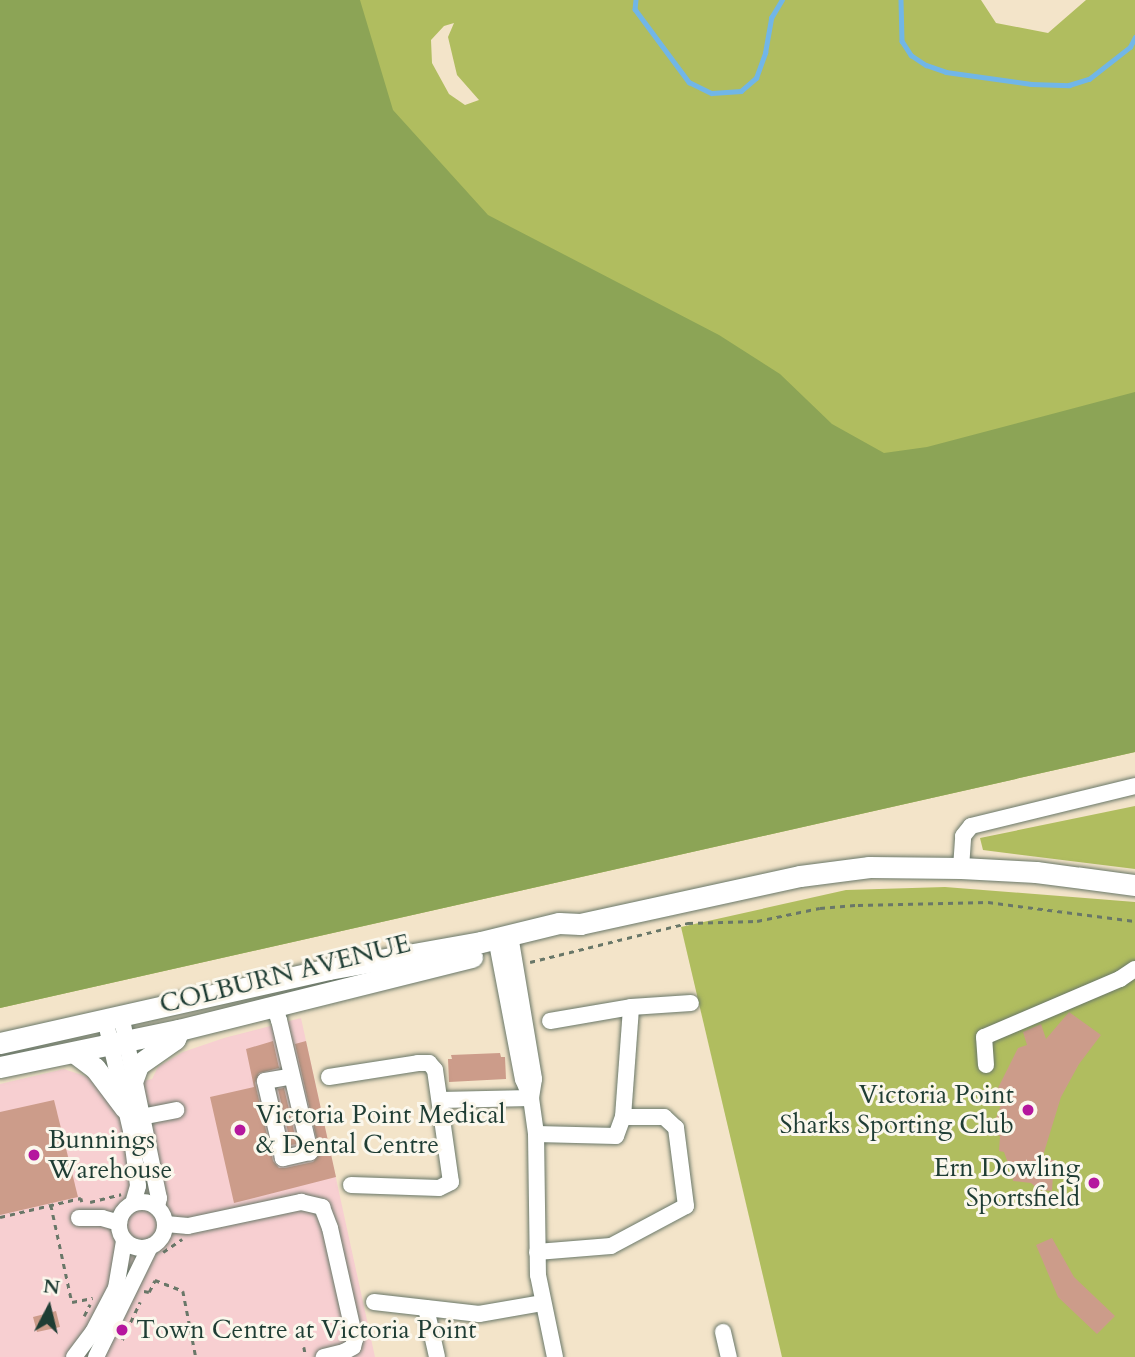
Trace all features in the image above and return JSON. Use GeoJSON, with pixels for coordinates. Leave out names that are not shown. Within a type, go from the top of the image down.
{"type":"FeatureCollection","features":[{"type":"Feature","properties":{"kind":"main road","name":"COLBURN AVENUE"},"geometry":{"type":"LineString","coordinates":[[0,1067],[179,1030],[506,947],[559,923],[580,924],[800,876],[869,867],[961,867],[1036,872],[1135,885]]}},
{"type":"Feature","properties":{"kind":"main road","name":"COLBURN AVENUE"},"geometry":{"type":"LineString","coordinates":[[0,1043],[329,969],[506,947]]}},
{"type":"Feature","properties":{"kind":"main road"},"geometry":{"type":"LineString","coordinates":[[133,1079],[138,1065],[175,1039],[179,1030]]}},
{"type":"Feature","properties":{"kind":"main road"},"geometry":{"type":"LineString","coordinates":[[75,1053],[95,1068],[133,1112]]}},
{"type":"Feature","properties":{"kind":"street"},"geometry":{"type":"LineString","coordinates":[[961,867],[963,836],[971,826],[1135,786]]}},
{"type":"Feature","properties":{"kind":"street"},"geometry":{"type":"LineString","coordinates":[[506,947],[526,1063],[534,1079],[531,1098],[536,1135],[537,1252],[543,1303],[555,1357]]}},
{"type":"Feature","properties":{"kind":"street"},"geometry":{"type":"LineString","coordinates":[[986,1065],[984,1037],[1120,979],[1135,969]]}},
{"type":"Feature","properties":{"kind":"street"},"geometry":{"type":"LineString","coordinates":[[550,1021],[631,1007],[691,1003]]}},
{"type":"Feature","properties":{"kind":"street"},"geometry":{"type":"LineString","coordinates":[[274,1005],[292,1076],[310,1152],[283,1158],[265,1081],[292,1076]]}},
{"type":"Feature","properties":{"kind":"street"},"geometry":{"type":"LineString","coordinates":[[536,1135],[616,1136],[623,1117],[631,1007]]}},
{"type":"Feature","properties":{"kind":"street"},"geometry":{"type":"LineString","coordinates":[[113,1017],[133,1112],[159,1198],[157,1207]]}},
{"type":"Feature","properties":{"kind":"street"},"geometry":{"type":"LineString","coordinates":[[119,1043],[133,1079],[137,1174],[133,1203]]}},
{"type":"Feature","properties":{"kind":"street"},"geometry":{"type":"LineString","coordinates":[[329,1077],[429,1063],[435,1070],[451,1182],[439,1188],[351,1185]]}},
{"type":"Feature","properties":{"kind":"street"},"geometry":{"type":"LineString","coordinates":[[440,1100],[531,1098]]}},
{"type":"Feature","properties":{"kind":"street"},"geometry":{"type":"LineString","coordinates":[[133,1112],[176,1110]]}},
{"type":"Feature","properties":{"kind":"street"},"geometry":{"type":"LineString","coordinates":[[537,1252],[611,1246],[686,1206],[676,1128],[664,1117],[623,1117]]}},
{"type":"Feature","properties":{"kind":"street"},"geometry":{"type":"LineString","coordinates":[[74,1357],[93,1332],[116,1288],[124,1241],[119,1223],[123,1211],[133,1203],[146,1202],[157,1207],[166,1224],[162,1238],[150,1247],[96,1357]]}},
{"type":"Feature","properties":{"kind":"street"},"geometry":{"type":"LineString","coordinates":[[166,1224],[188,1226],[301,1202],[322,1207],[330,1228],[355,1339],[353,1347],[324,1357]]}},
{"type":"Feature","properties":{"kind":"street"},"geometry":{"type":"LineString","coordinates":[[79,1218],[102,1218],[119,1223]]}},
{"type":"Feature","properties":{"kind":"street"},"geometry":{"type":"LineString","coordinates":[[124,1241],[136,1248],[150,1247]]}},
{"type":"Feature","properties":{"kind":"street"},"geometry":{"type":"LineString","coordinates":[[374,1302],[479,1314],[543,1303]]}},
{"type":"Feature","properties":{"kind":"street"},"geometry":{"type":"LineString","coordinates":[[426,1308],[437,1357]]}},
{"type":"Feature","properties":{"kind":"street"},"geometry":{"type":"LineString","coordinates":[[723,1332],[729,1357]]}},
{"type":"Feature","properties":{"kind":"path"},"geometry":{"type":"LineString","coordinates":[[506,947],[688,923],[757,921],[833,907],[988,902],[1135,921]]}},
{"type":"Feature","properties":{"kind":"path"},"geometry":{"type":"LineString","coordinates":[[0,1217],[81,1198],[82,1204],[120,1195],[129,1176],[137,1174]]}},
{"type":"Feature","properties":{"kind":"path"},"geometry":{"type":"LineString","coordinates":[[51,1205],[72,1302],[94,1297],[83,1315],[89,1319]]}},
{"type":"Feature","properties":{"kind":"path"},"geometry":{"type":"LineString","coordinates":[[144,1291],[149,1292],[155,1280],[183,1292],[197,1357]]}},
{"type":"Feature","properties":{"kind":"path"},"geometry":{"type":"LineString","coordinates":[[304,1348],[306,1357]]}},
{"type":"Feature","properties":{"kind":"shaded area"},"geometry":{"type":"Polygon","coordinates":[[[301,1018],[375,1357],[0,1357],[0,1084],[64,1069],[88,1077],[99,1091],[152,1079],[158,1067],[183,1052],[224,1038],[301,1018]]]}},
{"type":"Feature","properties":{"kind":"green space"},"geometry":{"type":"Polygon","coordinates":[[[0,0],[981,0],[996,23],[1048,33],[1086,0],[1135,0],[1135,752],[0,1008],[0,0]],[[454,23],[444,26],[431,40],[432,63],[449,94],[465,105],[479,100],[457,75],[448,37],[454,23]]]}},
{"type":"Feature","properties":{"kind":"green space"},"geometry":{"type":"Polygon","coordinates":[[[0,0],[360,0],[393,110],[488,215],[719,335],[780,374],[832,424],[884,453],[927,447],[1135,392],[1135,752],[0,1008],[0,0]]]}},
{"type":"Feature","properties":{"kind":"green space"},"geometry":{"type":"Polygon","coordinates":[[[1135,806],[1135,869],[983,850],[980,838],[1135,806]]]}},
{"type":"Feature","properties":{"kind":"green space"},"geometry":{"type":"Polygon","coordinates":[[[945,887],[1135,902],[1135,1357],[782,1357],[681,927],[846,890],[945,887]]]}},
{"type":"Feature","properties":{"kind":"building","name":"Victoria Point Sharks Sporting Club"},"geometry":{"type":"Polygon","coordinates":[[[1069,1012],[1101,1035],[1079,1064],[1061,1097],[1042,1159],[1054,1160],[1052,1191],[1039,1190],[1031,1183],[1013,1181],[1014,1163],[1008,1163],[1004,1152],[999,1151],[1000,1136],[991,1132],[1002,1102],[993,1098],[1018,1048],[1027,1045],[1023,1032],[1041,1024],[1046,1039],[1069,1012]]]}},
{"type":"Feature","properties":{"kind":"building"},"geometry":{"type":"Polygon","coordinates":[[[273,1041],[279,1068],[259,1073],[255,1083],[273,1161],[279,1168],[285,1168],[313,1162],[320,1154],[295,1044],[306,1041],[336,1177],[234,1203],[210,1097],[254,1087],[246,1049],[273,1041]]]}},
{"type":"Feature","properties":{"kind":"building"},"geometry":{"type":"Polygon","coordinates":[[[500,1053],[501,1057],[505,1057],[506,1079],[449,1082],[448,1059],[452,1059],[451,1055],[500,1053]]]}},
{"type":"Feature","properties":{"kind":"building"},"geometry":{"type":"Polygon","coordinates":[[[284,1088],[297,1144],[291,1145],[278,1089],[284,1088]]]}},
{"type":"Feature","properties":{"kind":"building","name":"Bunnings Warehouse"},"geometry":{"type":"Polygon","coordinates":[[[54,1100],[78,1197],[0,1215],[0,1112],[54,1100]]]}},
{"type":"Feature","properties":{"kind":"building"},"geometry":{"type":"Polygon","coordinates":[[[1052,1238],[1074,1277],[1115,1316],[1097,1334],[1058,1297],[1036,1245],[1052,1238]]]}},
{"type":"Feature","properties":{"kind":"building"},"geometry":{"type":"Polygon","coordinates":[[[56,1311],[60,1327],[37,1332],[33,1317],[56,1311]]]}},
{"type":"Feature","properties":{"kind":"waterway"},"geometry":{"type":"LineString","coordinates":[[636,0],[635,9],[689,82],[712,93],[741,91],[756,78],[765,53],[771,18],[782,0]]}},
{"type":"Feature","properties":{"kind":"waterway"},"geometry":{"type":"LineString","coordinates":[[901,0],[902,41],[911,55],[926,65],[946,72],[1031,84],[1069,85],[1089,79],[1130,47],[1135,37]]}},
{"type":"Feature","properties":{"kind":"place","name":"Victoria Point Sharks Sporting Club"},"geometry":{"type":"Point","coordinates":[1028,1110]}},
{"type":"Feature","properties":{"kind":"place","name":"Victoria Point Medical & Dental Centre"},"geometry":{"type":"Point","coordinates":[240,1130]}},
{"type":"Feature","properties":{"kind":"place","name":"Bunnings Warehouse"},"geometry":{"type":"Point","coordinates":[34,1155]}},
{"type":"Feature","properties":{"kind":"place","name":"Ern Dowling Sportsfield"},"geometry":{"type":"Point","coordinates":[1094,1183]}},
{"type":"Feature","properties":{"kind":"place","name":"Town Centre at Victoria Point"},"geometry":{"type":"Point","coordinates":[122,1330]}}]}
